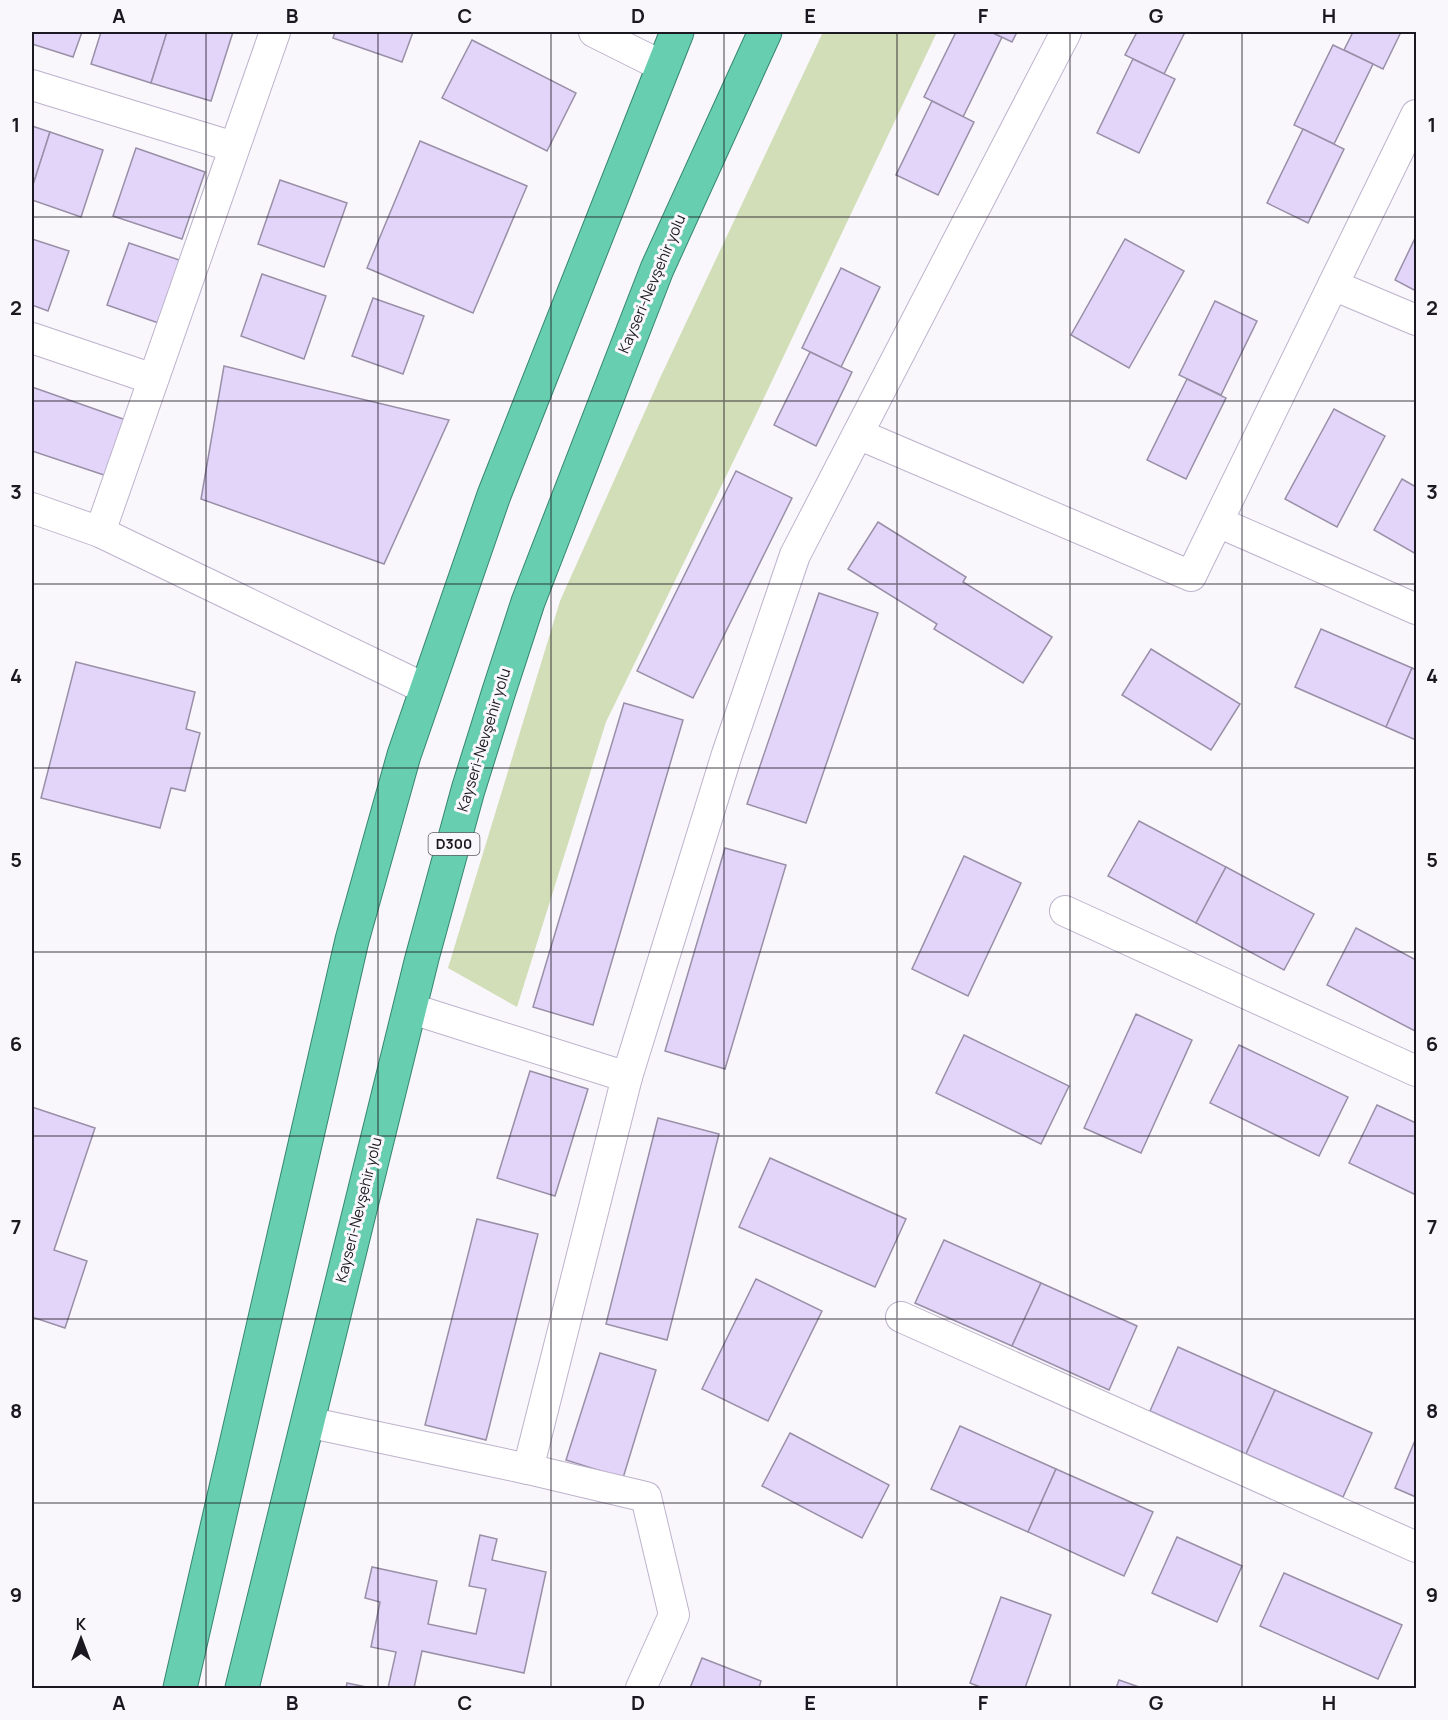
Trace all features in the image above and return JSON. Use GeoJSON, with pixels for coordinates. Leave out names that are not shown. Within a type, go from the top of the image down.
{"type":"FeatureCollection","features":[{"type":"Feature","properties":{"kind":"highway"},"geometry":{"type":"LineString","coordinates":[[180,1689],[266,1323],[352,940],[379,839],[426,689],[494,495],[677,32]]}},
{"type":"Feature","properties":{"kind":"highway","name":"Kayseri-Nevşehir yolu"},"geometry":{"type":"LineString","coordinates":[[242,1689],[409,1008],[468,790],[528,602],[657,268],[765,32]]}},
{"type":"Feature","properties":{"kind":"street"},"geometry":{"type":"LineString","coordinates":[[100,532],[275,32]]}},
{"type":"Feature","properties":{"kind":"street"},"geometry":{"type":"LineString","coordinates":[[594,32],[662,66]]}},
{"type":"Feature","properties":{"kind":"street"},"geometry":{"type":"LineString","coordinates":[[528,1469],[627,1077],[727,754],[795,555],[1066,32]]}},
{"type":"Feature","properties":{"kind":"street"},"geometry":{"type":"LineString","coordinates":[[32,85],[234,147]]}},
{"type":"Feature","properties":{"kind":"street"},"geometry":{"type":"LineString","coordinates":[[858,434],[1191,576],[1416,116]]}},
{"type":"Feature","properties":{"kind":"street"},"geometry":{"type":"LineString","coordinates":[[1333,285],[1416,320]]}},
{"type":"Feature","properties":{"kind":"street"},"geometry":{"type":"LineString","coordinates":[[32,338],[153,379]]}},
{"type":"Feature","properties":{"kind":"street"},"geometry":{"type":"LineString","coordinates":[[32,508],[100,532],[426,689]]}},
{"type":"Feature","properties":{"kind":"street"},"geometry":{"type":"LineString","coordinates":[[1218,522],[1416,609]]}},
{"type":"Feature","properties":{"kind":"street"},"geometry":{"type":"LineString","coordinates":[[1065,911],[1416,1071]]}},
{"type":"Feature","properties":{"kind":"street"},"geometry":{"type":"LineString","coordinates":[[409,1008],[627,1077]]}},
{"type":"Feature","properties":{"kind":"street"},"geometry":{"type":"LineString","coordinates":[[901,1317],[1416,1547]]}},
{"type":"Feature","properties":{"kind":"street"},"geometry":{"type":"LineString","coordinates":[[307,1422],[528,1469],[646,1497],[674,1615],[641,1689]]}},
{"type":"Feature","properties":{"kind":"green space"},"geometry":{"type":"Polygon","coordinates":[[[823,32],[937,32],[753,421],[606,722],[517,1007],[448,968],[560,601],[660,378],[823,32]]]}},
{"type":"Feature","properties":{"kind":"building"},"geometry":{"type":"Polygon","coordinates":[[[32,32],[82,32],[73,57],[32,44],[32,32]]]}},
{"type":"Feature","properties":{"kind":"building"},"geometry":{"type":"Polygon","coordinates":[[[101,32],[167,32],[151,83],[91,64],[101,32]]]}},
{"type":"Feature","properties":{"kind":"building"},"geometry":{"type":"Polygon","coordinates":[[[167,32],[233,32],[211,101],[151,83],[167,32]]]}},
{"type":"Feature","properties":{"kind":"building"},"geometry":{"type":"Polygon","coordinates":[[[335,32],[413,32],[402,62],[333,38],[335,32]]]}},
{"type":"Feature","properties":{"kind":"building"},"geometry":{"type":"Polygon","coordinates":[[[956,32],[991,32],[1002,37],[963,117],[924,97],[956,32]]]}},
{"type":"Feature","properties":{"kind":"building"},"geometry":{"type":"Polygon","coordinates":[[[991,32],[1017,32],[1012,42],[991,32]]]}},
{"type":"Feature","properties":{"kind":"building"},"geometry":{"type":"Polygon","coordinates":[[[1137,32],[1185,32],[1164,74],[1125,55],[1137,32]]]}},
{"type":"Feature","properties":{"kind":"building"},"geometry":{"type":"Polygon","coordinates":[[[1353,32],[1401,32],[1383,69],[1344,50],[1353,32]]]}},
{"type":"Feature","properties":{"kind":"building"},"geometry":{"type":"Polygon","coordinates":[[[472,40],[576,93],[547,151],[442,98],[472,40]]]}},
{"type":"Feature","properties":{"kind":"building"},"geometry":{"type":"Polygon","coordinates":[[[1333,45],[1373,64],[1334,144],[1294,125],[1333,45]]]}},
{"type":"Feature","properties":{"kind":"building"},"geometry":{"type":"Polygon","coordinates":[[[1133,59],[1175,79],[1139,153],[1097,133],[1133,59]]]}},
{"type":"Feature","properties":{"kind":"building"},"geometry":{"type":"Polygon","coordinates":[[[932,101],[974,122],[938,195],[896,175],[932,101]]]}},
{"type":"Feature","properties":{"kind":"building"},"geometry":{"type":"Polygon","coordinates":[[[32,126],[50,132],[32,188],[32,126]]]}},
{"type":"Feature","properties":{"kind":"building"},"geometry":{"type":"Polygon","coordinates":[[[1303,129],[1344,149],[1308,223],[1267,203],[1303,129]]]}},
{"type":"Feature","properties":{"kind":"building"},"geometry":{"type":"Polygon","coordinates":[[[50,132],[103,150],[81,217],[32,200],[32,188],[50,132]]]}},
{"type":"Feature","properties":{"kind":"building"},"geometry":{"type":"Polygon","coordinates":[[[420,141],[527,186],[473,313],[367,268],[420,141]]]}},
{"type":"Feature","properties":{"kind":"building"},"geometry":{"type":"Polygon","coordinates":[[[136,148],[205,172],[182,239],[113,216],[136,148]]]}},
{"type":"Feature","properties":{"kind":"building"},"geometry":{"type":"Polygon","coordinates":[[[280,180],[347,203],[324,267],[258,244],[280,180]]]}},
{"type":"Feature","properties":{"kind":"building"},"geometry":{"type":"Polygon","coordinates":[[[1416,236],[1416,291],[1395,280],[1416,236]]]}},
{"type":"Feature","properties":{"kind":"building"},"geometry":{"type":"Polygon","coordinates":[[[32,239],[69,251],[48,311],[32,305],[32,239]]]}},
{"type":"Feature","properties":{"kind":"building"},"geometry":{"type":"Polygon","coordinates":[[[1125,239],[1184,271],[1129,368],[1071,335],[1125,239]]]}},
{"type":"Feature","properties":{"kind":"building"},"geometry":{"type":"Polygon","coordinates":[[[129,243],[188,263],[167,326],[107,305],[129,243]]]}},
{"type":"Feature","properties":{"kind":"building"},"geometry":{"type":"Polygon","coordinates":[[[841,268],[880,287],[841,367],[802,348],[841,268]]]}},
{"type":"Feature","properties":{"kind":"building"},"geometry":{"type":"Polygon","coordinates":[[[262,274],[326,296],[304,359],[241,336],[262,274]]]}},
{"type":"Feature","properties":{"kind":"building"},"geometry":{"type":"Polygon","coordinates":[[[373,298],[424,316],[403,374],[352,356],[373,298]]]}},
{"type":"Feature","properties":{"kind":"building"},"geometry":{"type":"Polygon","coordinates":[[[1215,301],[1257,321],[1221,395],[1179,375],[1215,301]]]}},
{"type":"Feature","properties":{"kind":"building"},"geometry":{"type":"Polygon","coordinates":[[[810,352],[852,372],[816,446],[774,425],[810,352]]]}},
{"type":"Feature","properties":{"kind":"building"},"geometry":{"type":"Polygon","coordinates":[[[224,366],[449,420],[384,564],[201,499],[224,366]]]}},
{"type":"Feature","properties":{"kind":"building"},"geometry":{"type":"Polygon","coordinates":[[[1187,379],[1226,398],[1186,479],[1147,460],[1187,379]]]}},
{"type":"Feature","properties":{"kind":"building"},"geometry":{"type":"Polygon","coordinates":[[[32,387],[126,420],[107,476],[32,451],[32,387]]]}},
{"type":"Feature","properties":{"kind":"building"},"geometry":{"type":"Polygon","coordinates":[[[1334,409],[1385,436],[1337,527],[1285,499],[1334,409]]]}},
{"type":"Feature","properties":{"kind":"building"},"geometry":{"type":"Polygon","coordinates":[[[736,471],[792,498],[693,698],[637,671],[736,471]]]}},
{"type":"Feature","properties":{"kind":"building"},"geometry":{"type":"Polygon","coordinates":[[[1402,479],[1416,487],[1416,554],[1374,530],[1402,479]]]}},
{"type":"Feature","properties":{"kind":"building"},"geometry":{"type":"Polygon","coordinates":[[[878,522],[966,577],[963,582],[1052,637],[1023,683],[934,629],[937,624],[848,569],[878,522]]]}},
{"type":"Feature","properties":{"kind":"building"},"geometry":{"type":"Polygon","coordinates":[[[819,593],[878,613],[806,823],[747,804],[819,593]]]}},
{"type":"Feature","properties":{"kind":"building"},"geometry":{"type":"Polygon","coordinates":[[[1321,629],[1412,668],[1386,727],[1295,687],[1321,629]]]}},
{"type":"Feature","properties":{"kind":"building"},"geometry":{"type":"Polygon","coordinates":[[[1151,649],[1240,704],[1211,750],[1122,695],[1151,649]]]}},
{"type":"Feature","properties":{"kind":"building"},"geometry":{"type":"Polygon","coordinates":[[[76,662],[195,692],[186,729],[200,733],[185,791],[171,788],[160,828],[41,798],[76,662]]]}},
{"type":"Feature","properties":{"kind":"building"},"geometry":{"type":"Polygon","coordinates":[[[1412,668],[1416,670],[1416,740],[1386,727],[1412,668]]]}},
{"type":"Feature","properties":{"kind":"building"},"geometry":{"type":"Polygon","coordinates":[[[624,703],[683,720],[593,1025],[533,1007],[624,703]]]}},
{"type":"Feature","properties":{"kind":"building"},"geometry":{"type":"Polygon","coordinates":[[[1139,821],[1226,867],[1196,923],[1108,876],[1139,821]]]}},
{"type":"Feature","properties":{"kind":"building"},"geometry":{"type":"Polygon","coordinates":[[[725,848],[786,865],[725,1069],[665,1051],[725,848]]]}},
{"type":"Feature","properties":{"kind":"building"},"geometry":{"type":"Polygon","coordinates":[[[964,856],[1021,883],[968,996],[912,969],[964,856]]]}},
{"type":"Feature","properties":{"kind":"building"},"geometry":{"type":"Polygon","coordinates":[[[1226,867],[1314,914],[1284,970],[1196,923],[1226,867]]]}},
{"type":"Feature","properties":{"kind":"building"},"geometry":{"type":"Polygon","coordinates":[[[1356,928],[1416,960],[1415,1031],[1327,985],[1356,928]]]}},
{"type":"Feature","properties":{"kind":"building"},"geometry":{"type":"Polygon","coordinates":[[[1136,1014],[1192,1040],[1141,1153],[1084,1128],[1136,1014]]]}},
{"type":"Feature","properties":{"kind":"building"},"geometry":{"type":"Polygon","coordinates":[[[964,1035],[1069,1086],[1041,1144],[936,1093],[964,1035]]]}},
{"type":"Feature","properties":{"kind":"building"},"geometry":{"type":"Polygon","coordinates":[[[1239,1045],[1348,1097],[1319,1156],[1210,1103],[1239,1045]]]}},
{"type":"Feature","properties":{"kind":"building"},"geometry":{"type":"Polygon","coordinates":[[[530,1071],[588,1089],[555,1196],[497,1178],[530,1071]]]}},
{"type":"Feature","properties":{"kind":"building"},"geometry":{"type":"Polygon","coordinates":[[[1377,1105],[1416,1123],[1416,1195],[1349,1163],[1377,1105]]]}},
{"type":"Feature","properties":{"kind":"building"},"geometry":{"type":"Polygon","coordinates":[[[32,1107],[95,1128],[54,1250],[87,1261],[65,1328],[32,1317],[32,1107]]]}},
{"type":"Feature","properties":{"kind":"building"},"geometry":{"type":"Polygon","coordinates":[[[658,1118],[719,1134],[667,1340],[606,1324],[658,1118]]]}},
{"type":"Feature","properties":{"kind":"building"},"geometry":{"type":"Polygon","coordinates":[[[770,1158],[906,1219],[875,1287],[739,1227],[770,1158]]]}},
{"type":"Feature","properties":{"kind":"building"},"geometry":{"type":"Polygon","coordinates":[[[477,1219],[538,1234],[486,1440],[425,1425],[477,1219]]]}},
{"type":"Feature","properties":{"kind":"building"},"geometry":{"type":"Polygon","coordinates":[[[944,1240],[1041,1283],[1012,1346],[915,1303],[944,1240]]]}},
{"type":"Feature","properties":{"kind":"building"},"geometry":{"type":"Polygon","coordinates":[[[756,1279],[822,1311],[768,1421],[702,1389],[756,1279]]]}},
{"type":"Feature","properties":{"kind":"building"},"geometry":{"type":"Polygon","coordinates":[[[1041,1283],[1137,1326],[1109,1390],[1012,1346],[1041,1283]]]}},
{"type":"Feature","properties":{"kind":"building"},"geometry":{"type":"Polygon","coordinates":[[[1178,1347],[1275,1390],[1246,1454],[1150,1411],[1178,1347]]]}},
{"type":"Feature","properties":{"kind":"building"},"geometry":{"type":"Polygon","coordinates":[[[600,1353],[656,1370],[623,1478],[566,1460],[600,1353]]]}},
{"type":"Feature","properties":{"kind":"building"},"geometry":{"type":"Polygon","coordinates":[[[1275,1390],[1372,1433],[1343,1497],[1246,1454],[1275,1390]]]}},
{"type":"Feature","properties":{"kind":"building"},"geometry":{"type":"Polygon","coordinates":[[[960,1426],[1056,1469],[1028,1532],[931,1489],[960,1426]]]}},
{"type":"Feature","properties":{"kind":"building"},"geometry":{"type":"Polygon","coordinates":[[[790,1433],[889,1485],[862,1538],[762,1486],[790,1433]]]}},
{"type":"Feature","properties":{"kind":"building"},"geometry":{"type":"Polygon","coordinates":[[[1416,1438],[1416,1497],[1395,1488],[1416,1438]]]}},
{"type":"Feature","properties":{"kind":"building"},"geometry":{"type":"Polygon","coordinates":[[[1056,1469],[1153,1512],[1124,1576],[1028,1532],[1056,1469]]]}},
{"type":"Feature","properties":{"kind":"building"},"geometry":{"type":"Polygon","coordinates":[[[480,1535],[497,1539],[492,1560],[546,1572],[524,1673],[422,1651],[414,1688],[388,1688],[396,1652],[371,1647],[380,1602],[365,1598],[372,1567],[437,1581],[428,1624],[476,1634],[486,1589],[469,1586],[480,1535]]]}},
{"type":"Feature","properties":{"kind":"building"},"geometry":{"type":"Polygon","coordinates":[[[1177,1537],[1242,1566],[1217,1622],[1152,1593],[1177,1537]]]}},
{"type":"Feature","properties":{"kind":"building"},"geometry":{"type":"Polygon","coordinates":[[[1284,1573],[1402,1625],[1378,1679],[1260,1626],[1284,1573]]]}},
{"type":"Feature","properties":{"kind":"building"},"geometry":{"type":"Polygon","coordinates":[[[1001,1597],[1051,1615],[1025,1688],[983,1688],[970,1683],[1001,1597]]]}},
{"type":"Feature","properties":{"kind":"building"},"geometry":{"type":"Polygon","coordinates":[[[702,1658],[761,1681],[759,1688],[690,1688],[702,1658]]]}},
{"type":"Feature","properties":{"kind":"building"},"geometry":{"type":"Polygon","coordinates":[[[1119,1680],[1142,1688],[1116,1688],[1119,1680]]]}},
{"type":"Feature","properties":{"kind":"building"},"geometry":{"type":"Polygon","coordinates":[[[347,1683],[371,1688],[346,1688],[347,1683]]]}}]}
